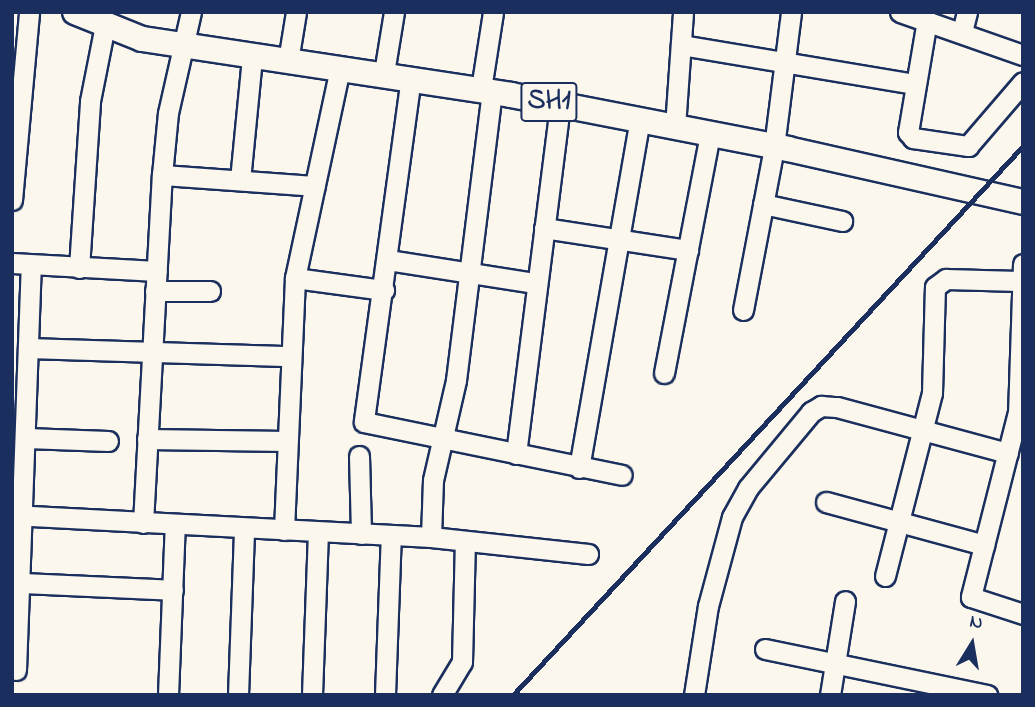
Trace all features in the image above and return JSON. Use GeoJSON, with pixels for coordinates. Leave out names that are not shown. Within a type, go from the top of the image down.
{"type":"FeatureCollection","features":[{"type":"Feature","properties":{"kind":"main road","name":"SH1"},"geometry":{"type":"LineString","coordinates":[[75,12],[142,39],[486,90],[774,147],[1023,202]]}},
{"type":"Feature","properties":{"kind":"street"},"geometry":{"type":"LineString","coordinates":[[12,200],[29,12]]}},
{"type":"Feature","properties":{"kind":"street"},"geometry":{"type":"LineString","coordinates":[[143,523],[162,175],[168,113],[191,12]]}},
{"type":"Feature","properties":{"kind":"street"},"geometry":{"type":"LineString","coordinates":[[288,61],[296,12]]}},
{"type":"Feature","properties":{"kind":"street"},"geometry":{"type":"LineString","coordinates":[[384,73],[394,12]]}},
{"type":"Feature","properties":{"kind":"street"},"geometry":{"type":"LineString","coordinates":[[431,537],[433,480],[456,380],[493,12]]}},
{"type":"Feature","properties":{"kind":"street"},"geometry":{"type":"LineString","coordinates":[[675,127],[683,12]]}},
{"type":"Feature","properties":{"kind":"street"},"geometry":{"type":"LineString","coordinates":[[743,310],[774,147],[791,12]]}},
{"type":"Feature","properties":{"kind":"street"},"geometry":{"type":"LineString","coordinates":[[900,12],[1023,55]]}},
{"type":"Feature","properties":{"kind":"street"},"geometry":{"type":"LineString","coordinates":[[962,32],[967,12]]}},
{"type":"Feature","properties":{"kind":"street"},"geometry":{"type":"LineString","coordinates":[[927,20],[909,136],[961,146],[974,143],[1023,82]]}},
{"type":"Feature","properties":{"kind":"street"},"geometry":{"type":"LineString","coordinates":[[79,268],[90,101],[105,25]]}},
{"type":"Feature","properties":{"kind":"street"},"geometry":{"type":"LineString","coordinates":[[681,45],[915,84]]}},
{"type":"Feature","properties":{"kind":"street"},"geometry":{"type":"LineString","coordinates":[[240,180],[252,57]]}},
{"type":"Feature","properties":{"kind":"street"},"geometry":{"type":"LineString","coordinates":[[284,530],[295,278],[340,68]]}},
{"type":"Feature","properties":{"kind":"street"},"geometry":{"type":"LineString","coordinates":[[411,77],[384,290],[362,417],[370,424],[622,475]]}},
{"type":"Feature","properties":{"kind":"street"},"geometry":{"type":"LineString","coordinates":[[516,454],[535,283],[560,104]]}},
{"type":"Feature","properties":{"kind":"street"},"geometry":{"type":"LineString","coordinates":[[579,468],[640,120]]}},
{"type":"Feature","properties":{"kind":"street"},"geometry":{"type":"LineString","coordinates":[[664,373],[710,135]]}},
{"type":"Feature","properties":{"kind":"street"},"geometry":{"type":"LineString","coordinates":[[162,175],[315,186]]}},
{"type":"Feature","properties":{"kind":"street"},"geometry":{"type":"LineString","coordinates":[[763,204],[842,221]]}},
{"type":"Feature","properties":{"kind":"street"},"geometry":{"type":"LineString","coordinates":[[544,228],[688,250]]}},
{"type":"Feature","properties":{"kind":"street"},"geometry":{"type":"LineString","coordinates":[[388,260],[535,283]]}},
{"type":"Feature","properties":{"kind":"street"},"geometry":{"type":"LineString","coordinates":[[16,670],[21,583],[18,515],[26,438],[29,348],[22,264],[79,268],[210,291]]}},
{"type":"Feature","properties":{"kind":"street"},"geometry":{"type":"LineString","coordinates":[[886,576],[932,393],[938,283],[946,279],[1021,272],[1018,412],[971,597],[1023,614]]}},
{"type":"Feature","properties":{"kind":"street"},"geometry":{"type":"LineString","coordinates":[[295,278],[384,290]]}},
{"type":"Feature","properties":{"kind":"street"},"geometry":{"type":"LineString","coordinates":[[29,348],[151,354],[290,356]]}},
{"type":"Feature","properties":{"kind":"street"},"geometry":{"type":"LineString","coordinates":[[694,695],[708,606],[732,517],[784,441],[821,407],[1008,453]]}},
{"type":"Feature","properties":{"kind":"street"},"geometry":{"type":"LineString","coordinates":[[26,438],[108,441]]}},
{"type":"Feature","properties":{"kind":"street"},"geometry":{"type":"LineString","coordinates":[[147,439],[287,440]]}},
{"type":"Feature","properties":{"kind":"street"},"geometry":{"type":"LineString","coordinates":[[359,456],[361,534]]}},
{"type":"Feature","properties":{"kind":"street"},"geometry":{"type":"LineString","coordinates":[[826,502],[984,545]]}},
{"type":"Feature","properties":{"kind":"street"},"geometry":{"type":"LineString","coordinates":[[18,515],[431,537],[587,554]]}},
{"type":"Feature","properties":{"kind":"street"},"geometry":{"type":"LineString","coordinates":[[168,695],[175,524]]}},
{"type":"Feature","properties":{"kind":"street"},"geometry":{"type":"LineString","coordinates":[[238,695],[244,528]]}},
{"type":"Feature","properties":{"kind":"street"},"geometry":{"type":"LineString","coordinates":[[312,695],[318,532]]}},
{"type":"Feature","properties":{"kind":"street"},"geometry":{"type":"LineString","coordinates":[[385,695],[391,535]]}},
{"type":"Feature","properties":{"kind":"street"},"geometry":{"type":"LineString","coordinates":[[442,695],[462,662],[465,541]]}},
{"type":"Feature","properties":{"kind":"street"},"geometry":{"type":"LineString","coordinates":[[21,583],[173,590]]}},
{"type":"Feature","properties":{"kind":"street"},"geometry":{"type":"LineString","coordinates":[[830,695],[845,601]]}},
{"type":"Feature","properties":{"kind":"street"},"geometry":{"type":"LineString","coordinates":[[765,649],[921,688],[987,695]]}},
{"type":"Feature","properties":{"kind":"railway"},"geometry":{"type":"LineString","coordinates":[[513,695],[1023,146]]}}]}
